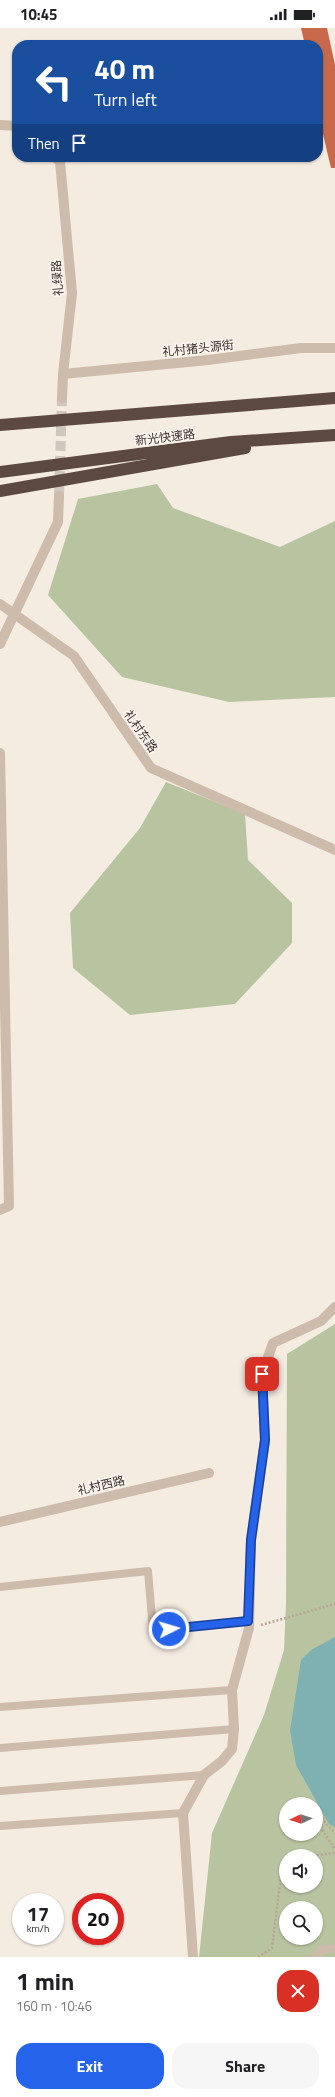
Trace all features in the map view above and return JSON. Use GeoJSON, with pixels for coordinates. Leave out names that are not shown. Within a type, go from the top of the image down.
{"type":"FeatureCollection","features":[{"type":"Feature","properties":{"kind":"highway","name":"新光快速路"},"geometry":{"type":"LineString","coordinates":[[0,425],[335,398]]}},
{"type":"Feature","properties":{"kind":"highway","name":"新光快速路"},"geometry":{"type":"LineString","coordinates":[[0,472],[231,442],[335,435]]}},
{"type":"Feature","properties":{"kind":"highway"},"geometry":{"type":"LineString","coordinates":[[0,491],[311,436]]}},
{"type":"Feature","properties":{"kind":"street"},"geometry":{"type":"LineString","coordinates":[[0,125],[12,126]]}},
{"type":"Feature","properties":{"kind":"street","name":"礼绿路"},"geometry":{"type":"LineString","coordinates":[[60,162],[72,293],[63,374],[62,398]]}},
{"type":"Feature","properties":{"kind":"street","name":"礼村猪头源街"},"geometry":{"type":"LineString","coordinates":[[63,374],[208,360],[301,348],[335,348]]}},
{"type":"Feature","properties":{"kind":"street"},"geometry":{"type":"LineString","coordinates":[[0,644],[58,522],[59,496]]}},
{"type":"Feature","properties":{"kind":"street","name":"礼村东路"},"geometry":{"type":"LineString","coordinates":[[0,604],[15,613],[74,656],[151,768],[335,850]]}},
{"type":"Feature","properties":{"kind":"street"},"geometry":{"type":"LineString","coordinates":[[0,753],[9,1206],[0,1210]]}},
{"type":"Feature","properties":{"kind":"street"},"geometry":{"type":"LineString","coordinates":[[193,1957],[183,1813],[204,1775],[222,1761],[232,1749],[234,1729],[232,1690],[249,1625],[251,1540],[265,1440],[262,1374],[273,1343],[321,1321],[335,1307]]}},
{"type":"Feature","properties":{"kind":"street","name":"礼村西路"},"geometry":{"type":"LineString","coordinates":[[0,1522],[209,1473]]}},
{"type":"Feature","properties":{"kind":"lane"},"geometry":{"type":"LineString","coordinates":[[0,1587],[148,1571],[153,1631],[249,1625]]}},
{"type":"Feature","properties":{"kind":"lane"},"geometry":{"type":"LineString","coordinates":[[0,1707],[232,1690]]}},
{"type":"Feature","properties":{"kind":"lane"},"geometry":{"type":"LineString","coordinates":[[0,1748],[234,1729]]}},
{"type":"Feature","properties":{"kind":"lane"},"geometry":{"type":"LineString","coordinates":[[0,1791],[204,1775]]}},
{"type":"Feature","properties":{"kind":"lane"},"geometry":{"type":"LineString","coordinates":[[0,1826],[183,1813]]}},
{"type":"Feature","properties":{"kind":"lane"},"geometry":{"type":"LineString","coordinates":[[319,1954],[335,1948]]}},
{"type":"Feature","properties":{"kind":"path"},"geometry":{"type":"LineString","coordinates":[[249,1625],[335,1604]]}},
{"type":"Feature","properties":{"kind":"path"},"geometry":{"type":"LineString","coordinates":[[323,1820],[335,1833]]}},
{"type":"Feature","properties":{"kind":"path"},"geometry":{"type":"LineString","coordinates":[[323,1832],[335,1849]]}},
{"type":"Feature","properties":{"kind":"path"},"geometry":{"type":"LineString","coordinates":[[323,1854],[335,1853]]}},
{"type":"Feature","properties":{"kind":"path"},"geometry":{"type":"LineString","coordinates":[[258,1957],[272,1948],[279,1891]]}},
{"type":"Feature","properties":{"kind":"green space"},"geometry":{"type":"Polygon","coordinates":[[[157,484],[173,508],[280,547],[335,521],[335,697],[229,702],[122,677],[48,595],[78,499],[157,484]]]}},
{"type":"Feature","properties":{"kind":"green space"},"geometry":{"type":"Polygon","coordinates":[[[166,782],[245,814],[248,860],[292,903],[292,943],[235,1004],[130,1015],[73,968],[70,913],[140,828],[166,782]]]}},
{"type":"Feature","properties":{"kind":"green space"},"geometry":{"type":"Polygon","coordinates":[[[335,1324],[335,1957],[199,1957],[212,1833],[264,1715],[284,1650],[286,1603],[287,1354],[335,1324]]]}},
{"type":"Feature","properties":{"kind":"water"},"geometry":{"type":"Polygon","coordinates":[[[335,1637],[335,1827],[329,1824],[323,1813],[323,1797],[314,1797],[296,1765],[290,1731],[301,1660],[311,1650],[335,1637]]]}},
{"type":"Feature","properties":{"kind":"building"},"geometry":{"type":"Polygon","coordinates":[[[301,28],[327,28],[335,65],[335,168],[331,168],[323,134],[323,40],[304,40],[301,28]]]}},
{"type":"Feature","properties":{"kind":"tunnel"},"geometry":{"type":"LineString","coordinates":[[59,496],[62,398]]}},
{"type":"Feature","properties":{"kind":"route"},"geometry":{"type":"LineString","coordinates":[[169,1629],[248,1621],[251,1540],[265,1440],[262,1374]]}}]}
